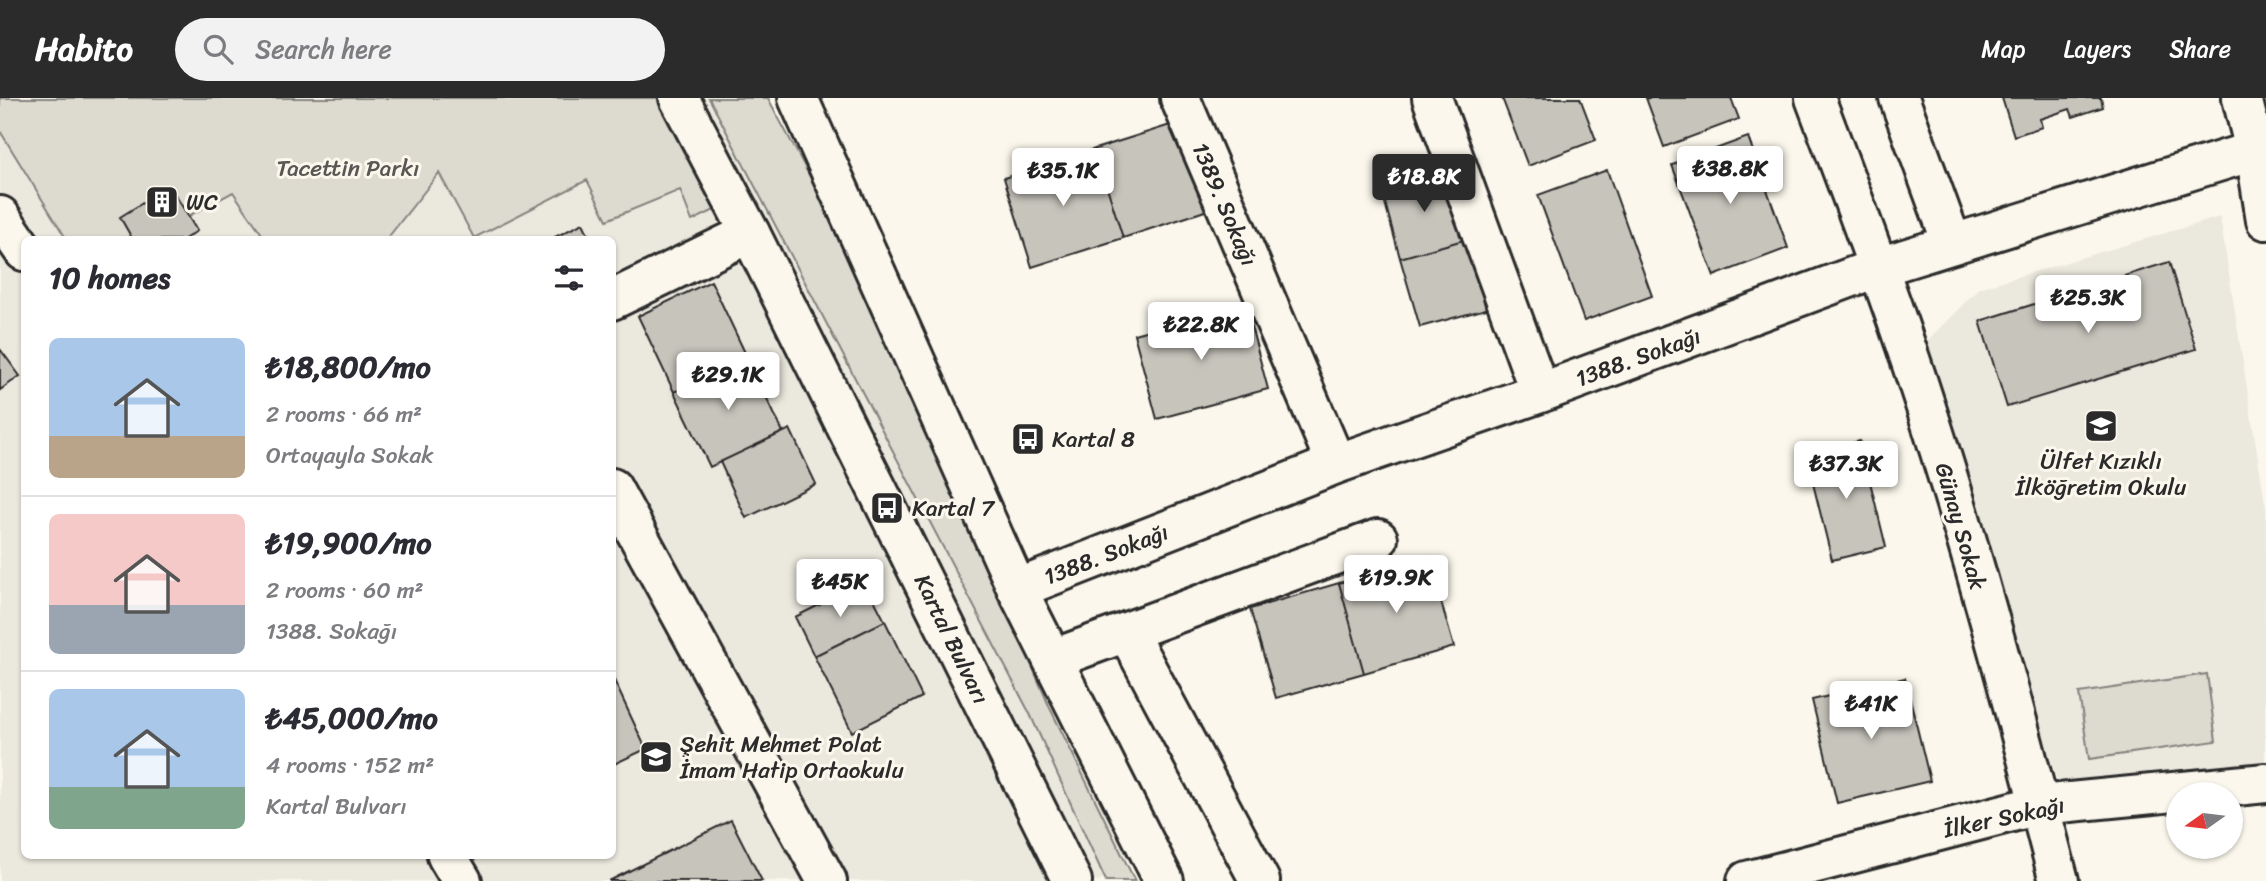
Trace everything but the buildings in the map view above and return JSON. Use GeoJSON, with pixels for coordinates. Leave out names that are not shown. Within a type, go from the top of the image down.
{"type":"FeatureCollection","features":[{"type":"Feature","properties":{"kind":"street","name":"Kartal Bulvarı"},"geometry":{"type":"LineString","coordinates":[[680,98],[750,233],[1070,880]]}},
{"type":"Feature","properties":{"kind":"street"},"geometry":{"type":"LineString","coordinates":[[798,98],[1017,589],[1164,881]]}},
{"type":"Feature","properties":{"kind":"street","name":"1389. Sokağı"},"geometry":{"type":"LineString","coordinates":[[1180,98],[1336,464]]}},
{"type":"Feature","properties":{"kind":"street"},"geometry":{"type":"LineString","coordinates":[[1432,98],[1540,393]]}},
{"type":"Feature","properties":{"kind":"street","name":"Günay Sokak"},"geometry":{"type":"LineString","coordinates":[[1815,98],[1879,267],[1925,406],[1962,528],[2059,881]]}},
{"type":"Feature","properties":{"kind":"street"},"geometry":{"type":"LineString","coordinates":[[1899,98],[1952,243]]}},
{"type":"Feature","properties":{"kind":"street"},"geometry":{"type":"LineString","coordinates":[[2242,98],[2261,149],[2266,220]]}},
{"type":"Feature","properties":{"kind":"street","name":"1388. Sokağı"},"geometry":{"type":"LineString","coordinates":[[1017,589],[1336,464],[1540,393],[1879,267],[2261,149]]}},
{"type":"Feature","properties":{"kind":"street"},"geometry":{"type":"LineString","coordinates":[[0,216],[21,247]]}},
{"type":"Feature","properties":{"kind":"street"},"geometry":{"type":"LineString","coordinates":[[616,298],[750,233]]}},
{"type":"Feature","properties":{"kind":"street"},"geometry":{"type":"LineString","coordinates":[[616,495],[827,881]]}},
{"type":"Feature","properties":{"kind":"street"},"geometry":{"type":"LineString","coordinates":[[1053,659],[1378,539]]}},
{"type":"Feature","properties":{"kind":"street"},"geometry":{"type":"LineString","coordinates":[[1127,632],[1260,881]]}},
{"type":"Feature","properties":{"kind":"street","name":"İlker Sokağı"},"geometry":{"type":"LineString","coordinates":[[1747,881],[2039,804],[2266,783]]}},
{"type":"Feature","properties":{"kind":"street"},"geometry":{"type":"LineString","coordinates":[[449,859],[462,881]]}},
{"type":"Feature","properties":{"kind":"shaded area"},"geometry":{"type":"Polygon","coordinates":[[[0,98],[747,98],[1128,859],[1099,881],[0,881],[0,98]]]}},
{"type":"Feature","properties":{"kind":"shaded area","name":"Ülfet Kızıklı İlköğretim Okulu"},"geometry":{"type":"Polygon","coordinates":[[[2220,217],[2266,509],[2265,761],[2059,786],[1924,344],[1979,288],[2220,217]]]}},
{"type":"Feature","properties":{"kind":"green space","name":"Tacettin Parkı"},"geometry":{"type":"Polygon","coordinates":[[[0,98],[659,98],[725,205],[692,221],[680,190],[607,220],[587,180],[478,236],[473,236],[439,173],[389,236],[263,236],[233,192],[151,236],[65,236],[0,131],[0,98]]]}},
{"type":"Feature","properties":{"kind":"green space"},"geometry":{"type":"Polygon","coordinates":[[[709,98],[768,98],[871,291],[1050,708],[1135,881],[1106,881],[1030,714],[709,98]]]}},
{"type":"Feature","properties":{"kind":"green space"},"geometry":{"type":"Polygon","coordinates":[[[2207,674],[2216,741],[2089,759],[2079,693],[2207,674]]]}},
{"type":"Feature","properties":{"kind":"place","name":"WC"},"geometry":{"type":"Point","coordinates":[162,202]}},
{"type":"Feature","properties":{"kind":"place","name":"Ülfet Kızıklı İlköğretim Okulu"},"geometry":{"type":"Point","coordinates":[2101,426]}},
{"type":"Feature","properties":{"kind":"place","name":"Kartal 8"},"geometry":{"type":"Point","coordinates":[1028,439]}},
{"type":"Feature","properties":{"kind":"place","name":"Kartal 7"},"geometry":{"type":"Point","coordinates":[887,508]}},
{"type":"Feature","properties":{"kind":"place","name":"Şehit Mehmet Polat İmam Hatip Ortaokulu"},"geometry":{"type":"Point","coordinates":[656,757]}}]}
